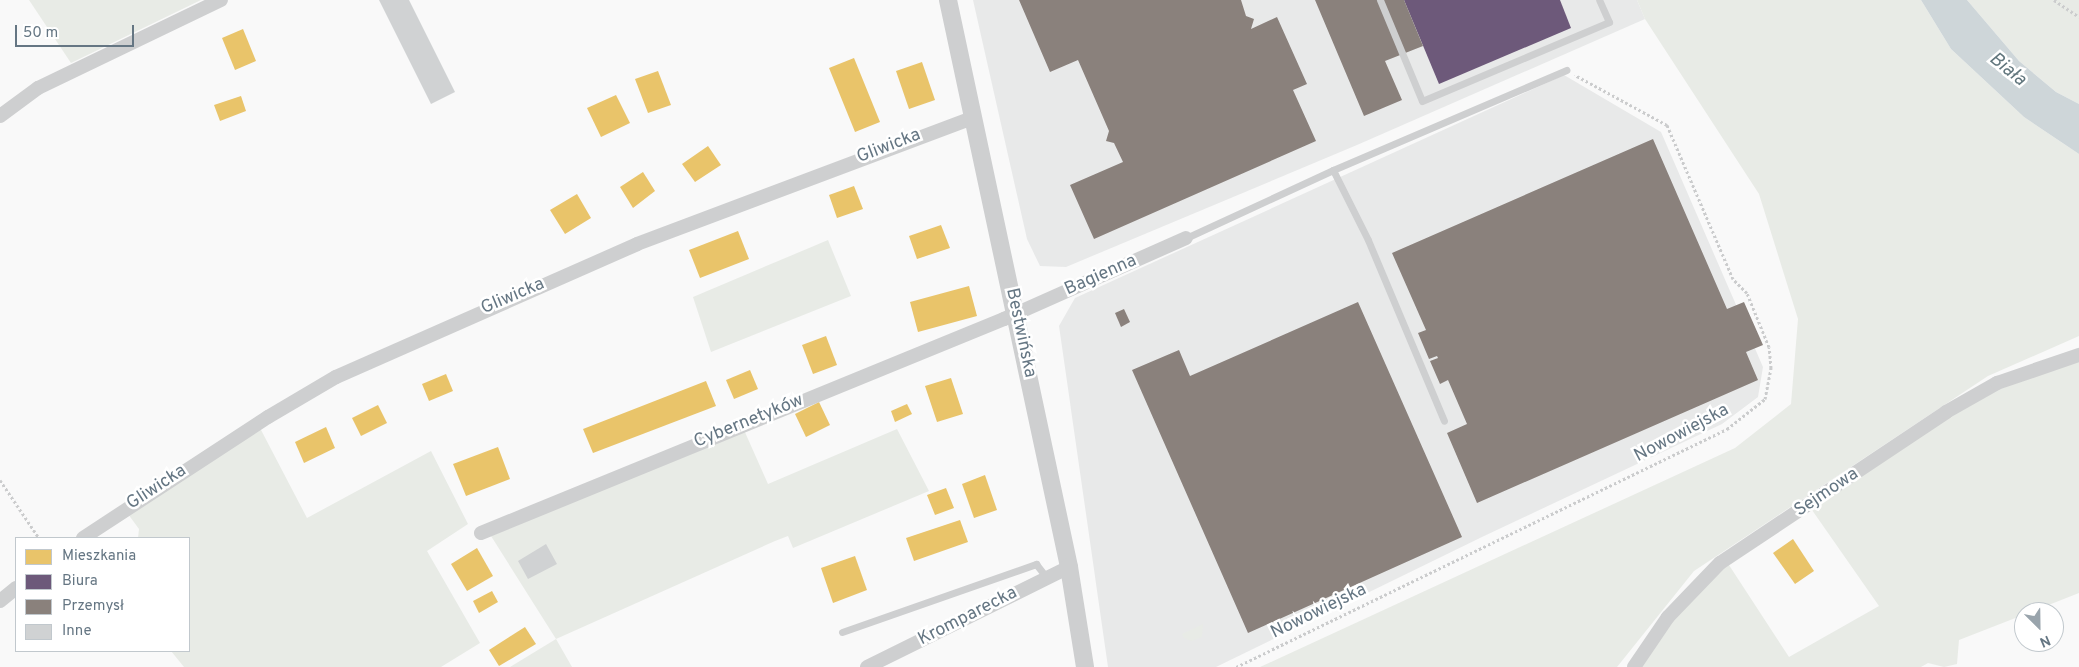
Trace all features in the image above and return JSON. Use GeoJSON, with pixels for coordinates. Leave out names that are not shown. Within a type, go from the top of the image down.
{"type":"FeatureCollection","features":[{"type":"Feature","properties":{"kind":"street"},"geometry":{"type":"LineString","coordinates":[[0,116],[38,88],[221,0]]}},
{"type":"Feature","properties":{"kind":"street","name":"Bestwińska"},"geometry":{"type":"LineString","coordinates":[[948,0],[1069,567],[1085,667]]}},
{"type":"Feature","properties":{"kind":"street","name":"Gliwicka"},"geometry":{"type":"LineString","coordinates":[[85,537],[268,417],[336,377],[637,244],[974,117]]}},
{"type":"Feature","properties":{"kind":"street","name":"Bagienna"},"geometry":{"type":"LineString","coordinates":[[1016,313],[1186,238]]}},
{"type":"Feature","properties":{"kind":"street","name":"Cybernetyków"},"geometry":{"type":"LineString","coordinates":[[481,532],[1016,313]]}},
{"type":"Feature","properties":{"kind":"street","name":"Sejmowa"},"geometry":{"type":"LineString","coordinates":[[1634,667],[1668,617],[1720,562],[1822,498],[1946,412],[1997,383],[2053,362],[2079,355]]}},
{"type":"Feature","properties":{"kind":"street","name":"Kromparecka"},"geometry":{"type":"LineString","coordinates":[[867,667],[1069,567]]}},
{"type":"Feature","properties":{"kind":"street"},"geometry":{"type":"LineString","coordinates":[[0,601],[15,589]]}},
{"type":"Feature","properties":{"kind":"lane"},"geometry":{"type":"LineString","coordinates":[[1380,0],[1422,101],[1608,22],[1599,0]]}},
{"type":"Feature","properties":{"kind":"lane"},"geometry":{"type":"LineString","coordinates":[[1186,238],[1333,170],[1566,70]]}},
{"type":"Feature","properties":{"kind":"lane"},"geometry":{"type":"LineString","coordinates":[[1333,170],[1368,240],[1444,421]]}},
{"type":"Feature","properties":{"kind":"lane"},"geometry":{"type":"LineString","coordinates":[[842,632],[1036,564],[1047,578]]}},
{"type":"Feature","properties":{"kind":"path"},"geometry":{"type":"LineString","coordinates":[[2054,0],[2079,17]]}},
{"type":"Feature","properties":{"kind":"path","name":"Nowowiejska"},"geometry":{"type":"LineString","coordinates":[[1236,667],[1728,429],[1764,399],[1771,368],[1769,347],[1746,293],[1732,279],[1667,125],[1566,70]]}},
{"type":"Feature","properties":{"kind":"path"},"geometry":{"type":"LineString","coordinates":[[0,480],[38,537]]}},
{"type":"Feature","properties":{"kind":"shaded area"},"geometry":{"type":"Polygon","coordinates":[[[29,0],[201,0],[71,63],[29,0]]]}},
{"type":"Feature","properties":{"kind":"shaded area"},"geometry":{"type":"Polygon","coordinates":[[[973,0],[1637,0],[1645,19],[1357,145],[1066,267],[1040,266],[1027,239],[973,0]]]}},
{"type":"Feature","properties":{"kind":"shaded area"},"geometry":{"type":"Polygon","coordinates":[[[1637,0],[1921,0],[1951,49],[2024,117],[2079,154],[2079,336],[1988,376],[1694,571],[1617,667],[1260,667],[1735,448],[1791,404],[1798,319],[1759,194],[1645,19],[1637,0]]]}},
{"type":"Feature","properties":{"kind":"shaded area"},"geometry":{"type":"Polygon","coordinates":[[[1967,0],[2079,0],[2079,104],[2056,92],[2019,61],[1967,0]]]}},
{"type":"Feature","properties":{"kind":"shaded area"},"geometry":{"type":"Polygon","coordinates":[[[1564,75],[1661,132],[1763,367],[1758,397],[1722,424],[1482,537],[1216,667],[1108,667],[1059,326],[1075,298],[1564,75]]]}},
{"type":"Feature","properties":{"kind":"shaded area"},"geometry":{"type":"Polygon","coordinates":[[[828,240],[851,296],[711,352],[693,297],[828,240]]]}},
{"type":"Feature","properties":{"kind":"shaded area"},"geometry":{"type":"Polygon","coordinates":[[[2079,359],[2079,593],[2056,602],[2014,602],[2014,618],[1959,640],[1957,664],[1944,667],[1928,663],[1921,667],[1637,667],[1667,626],[1727,562],[1789,657],[1879,606],[1812,510],[1942,420],[1987,394],[2079,359]]]}},
{"type":"Feature","properties":{"kind":"shaded area"},"geometry":{"type":"Polygon","coordinates":[[[260,428],[307,518],[431,451],[468,524],[427,551],[480,643],[441,667],[184,667],[172,652],[190,652],[190,537],[138,537],[139,529],[128,514],[260,428]]]}},
{"type":"Feature","properties":{"kind":"shaded area"},"geometry":{"type":"Polygon","coordinates":[[[897,429],[929,491],[793,548],[788,536],[775,541],[556,639],[491,536],[744,430],[768,484],[897,429]]]}},
{"type":"Feature","properties":{"kind":"shaded area"},"geometry":{"type":"Polygon","coordinates":[[[1203,624],[1202,637],[1192,641],[1184,638],[1182,634],[1203,624]]]}},
{"type":"Feature","properties":{"kind":"shaded area"},"geometry":{"type":"Polygon","coordinates":[[[556,639],[572,667],[510,667],[556,639]]]}},
{"type":"Feature","properties":{"kind":"water","name":"Biała"},"geometry":{"type":"Polygon","coordinates":[[[1921,0],[1967,0],[2019,61],[2056,92],[2079,104],[2079,154],[2024,117],[1951,49],[1921,0]]]}},
{"type":"Feature","properties":{"kind":"building: Mieszkania"},"geometry":{"type":"Polygon","coordinates":[[[243,29],[256,61],[235,70],[222,38],[243,29]]]}},
{"type":"Feature","properties":{"kind":"building: Mieszkania"},"geometry":{"type":"Polygon","coordinates":[[[854,58],[880,122],[855,132],[829,68],[854,58]]]}},
{"type":"Feature","properties":{"kind":"building: Mieszkania"},"geometry":{"type":"Polygon","coordinates":[[[922,62],[935,100],[909,109],[896,71],[922,62]]]}},
{"type":"Feature","properties":{"kind":"building: Mieszkania"},"geometry":{"type":"Polygon","coordinates":[[[658,71],[671,105],[648,113],[635,79],[658,71]]]}},
{"type":"Feature","properties":{"kind":"building: Mieszkania"},"geometry":{"type":"Polygon","coordinates":[[[616,95],[630,123],[601,137],[587,108],[616,95]]]}},
{"type":"Feature","properties":{"kind":"building: Mieszkania"},"geometry":{"type":"Polygon","coordinates":[[[241,96],[246,111],[220,121],[214,105],[241,96]]]}},
{"type":"Feature","properties":{"kind":"building: Mieszkania"},"geometry":{"type":"Polygon","coordinates":[[[708,146],[721,165],[695,182],[682,164],[708,146]]]}},
{"type":"Feature","properties":{"kind":"building: Mieszkania"},"geometry":{"type":"Polygon","coordinates":[[[643,172],[655,191],[633,208],[620,187],[643,172]]]}},
{"type":"Feature","properties":{"kind":"building: Mieszkania"},"geometry":{"type":"Polygon","coordinates":[[[854,186],[863,209],[837,218],[829,195],[854,186]]]}},
{"type":"Feature","properties":{"kind":"building: Mieszkania"},"geometry":{"type":"Polygon","coordinates":[[[577,194],[591,218],[565,234],[550,210],[577,194]]]}},
{"type":"Feature","properties":{"kind":"building: Mieszkania"},"geometry":{"type":"Polygon","coordinates":[[[941,225],[950,248],[917,259],[909,236],[941,225]]]}},
{"type":"Feature","properties":{"kind":"building: Mieszkania"},"geometry":{"type":"Polygon","coordinates":[[[738,231],[749,259],[700,278],[689,250],[738,231]]]}},
{"type":"Feature","properties":{"kind":"building: Mieszkania"},"geometry":{"type":"Polygon","coordinates":[[[969,286],[977,316],[918,332],[910,302],[969,286]]]}},
{"type":"Feature","properties":{"kind":"building: Mieszkania"},"geometry":{"type":"Polygon","coordinates":[[[826,336],[837,365],[813,374],[802,345],[826,336]]]}},
{"type":"Feature","properties":{"kind":"building: Mieszkania"},"geometry":{"type":"Polygon","coordinates":[[[750,370],[758,389],[734,399],[726,380],[750,370]]]}},
{"type":"Feature","properties":{"kind":"building: Mieszkania"},"geometry":{"type":"Polygon","coordinates":[[[446,374],[453,391],[429,401],[422,384],[446,374]]]}},
{"type":"Feature","properties":{"kind":"building: Mieszkania"},"geometry":{"type":"Polygon","coordinates":[[[951,378],[963,414],[937,422],[925,386],[951,378]]]}},
{"type":"Feature","properties":{"kind":"building: Mieszkania"},"geometry":{"type":"Polygon","coordinates":[[[706,381],[716,406],[593,453],[583,429],[706,381]]]}},
{"type":"Feature","properties":{"kind":"building: Mieszkania"},"geometry":{"type":"Polygon","coordinates":[[[819,402],[830,425],[806,437],[795,414],[819,402]]]}},
{"type":"Feature","properties":{"kind":"building: Mieszkania"},"geometry":{"type":"Polygon","coordinates":[[[907,404],[912,414],[895,422],[891,411],[907,404]]]}},
{"type":"Feature","properties":{"kind":"building: Mieszkania"},"geometry":{"type":"Polygon","coordinates":[[[378,405],[387,423],[361,436],[352,418],[378,405]]]}},
{"type":"Feature","properties":{"kind":"building: Mieszkania"},"geometry":{"type":"Polygon","coordinates":[[[326,427],[335,448],[304,463],[295,442],[326,427]]]}},
{"type":"Feature","properties":{"kind":"building: Mieszkania"},"geometry":{"type":"Polygon","coordinates":[[[498,447],[510,479],[466,496],[453,464],[498,447]]]}},
{"type":"Feature","properties":{"kind":"building: Mieszkania"},"geometry":{"type":"Polygon","coordinates":[[[985,475],[997,510],[974,518],[962,484],[985,475]]]}},
{"type":"Feature","properties":{"kind":"building: Mieszkania"},"geometry":{"type":"Polygon","coordinates":[[[946,488],[954,508],[935,515],[927,495],[946,488]]]}},
{"type":"Feature","properties":{"kind":"building: Mieszkania"},"geometry":{"type":"Polygon","coordinates":[[[960,520],[968,542],[914,561],[906,538],[960,520]]]}},
{"type":"Feature","properties":{"kind":"building: Mieszkania"},"geometry":{"type":"Polygon","coordinates":[[[1793,539],[1814,571],[1795,584],[1773,553],[1793,539]]]}},
{"type":"Feature","properties":{"kind":"building: Mieszkania"},"geometry":{"type":"Polygon","coordinates":[[[477,548],[493,576],[467,591],[451,564],[477,548]]]}},
{"type":"Feature","properties":{"kind":"building: Mieszkania"},"geometry":{"type":"Polygon","coordinates":[[[855,556],[867,590],[833,603],[821,568],[855,556]]]}},
{"type":"Feature","properties":{"kind":"building: Mieszkania"},"geometry":{"type":"Polygon","coordinates":[[[492,591],[498,602],[479,613],[473,601],[492,591]]]}},
{"type":"Feature","properties":{"kind":"building: Mieszkania"},"geometry":{"type":"Polygon","coordinates":[[[525,627],[536,644],[499,666],[489,650],[525,627]]]}},
{"type":"Feature","properties":{"kind":"building: Biura"},"geometry":{"type":"Polygon","coordinates":[[[1404,0],[1560,0],[1571,28],[1439,84],[1404,0]]]}},
{"type":"Feature","properties":{"kind":"building: Przemysł"},"geometry":{"type":"Polygon","coordinates":[[[1019,0],[1241,0],[1246,16],[1254,19],[1251,29],[1277,17],[1307,84],[1293,90],[1316,141],[1094,239],[1070,185],[1123,162],[1114,143],[1106,141],[1109,131],[1078,60],[1050,72],[1019,0]]]}},
{"type":"Feature","properties":{"kind":"building: Przemysł"},"geometry":{"type":"Polygon","coordinates":[[[1315,0],[1404,0],[1423,46],[1385,61],[1402,100],[1364,116],[1315,0]]]}},
{"type":"Feature","properties":{"kind":"building: Przemysł"},"geometry":{"type":"Polygon","coordinates":[[[1653,139],[1727,309],[1744,302],[1763,345],[1746,352],[1758,380],[1477,503],[1447,433],[1467,424],[1448,380],[1440,384],[1430,361],[1438,358],[1437,356],[1429,359],[1418,333],[1426,330],[1392,253],[1653,139]]]}},
{"type":"Feature","properties":{"kind":"building: Przemysł"},"geometry":{"type":"Polygon","coordinates":[[[1358,302],[1462,537],[1248,633],[1132,370],[1179,350],[1190,376],[1358,302]]]}},
{"type":"Feature","properties":{"kind":"building: Przemysł"},"geometry":{"type":"Polygon","coordinates":[[[1124,309],[1130,322],[1121,327],[1115,313],[1124,309]]]}},
{"type":"Feature","properties":{"kind":"building: Inne"},"geometry":{"type":"Polygon","coordinates":[[[379,0],[409,0],[455,92],[431,104],[379,0]]]}},
{"type":"Feature","properties":{"kind":"building: Inne"},"geometry":{"type":"Polygon","coordinates":[[[546,544],[557,564],[528,579],[518,561],[546,544]]]}}]}
